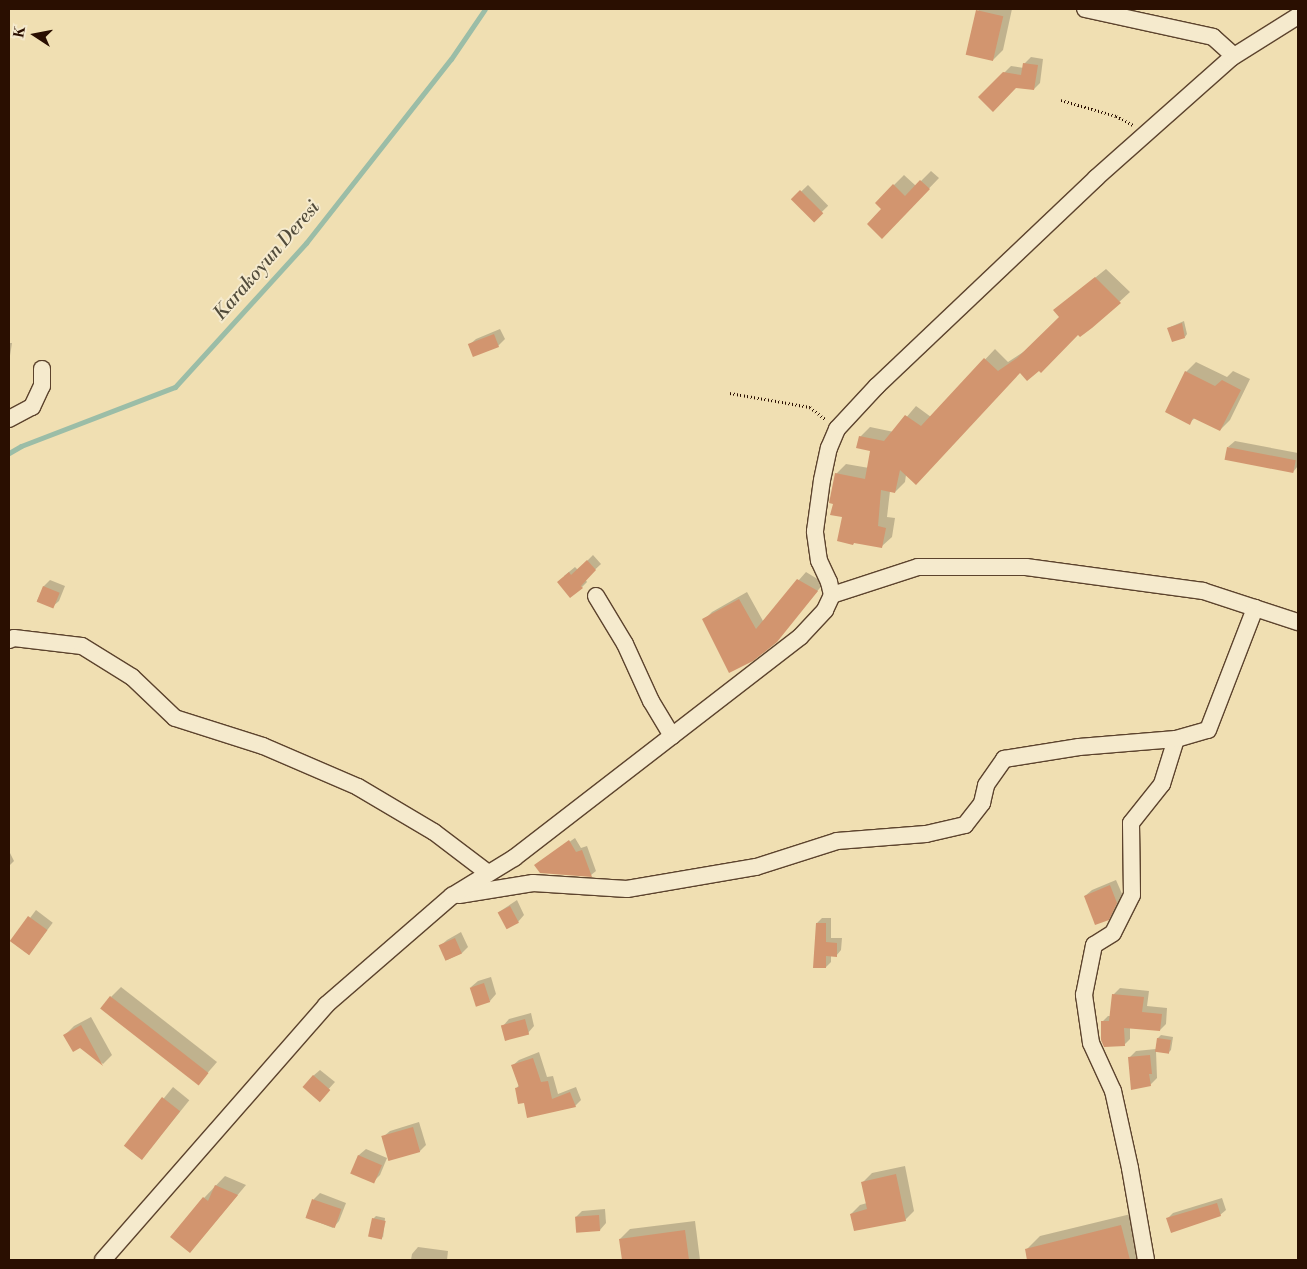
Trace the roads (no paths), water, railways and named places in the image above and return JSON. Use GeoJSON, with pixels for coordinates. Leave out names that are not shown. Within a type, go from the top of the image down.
{"type":"FeatureCollection","features":[{"type":"Feature","properties":{"kind":"street"},"geometry":{"type":"LineString","coordinates":[[1085,9],[1213,37],[1234,56]]}},
{"type":"Feature","properties":{"kind":"street"},"geometry":{"type":"LineString","coordinates":[[110,1258],[326,1005],[452,896],[514,858],[800,637],[824,610],[832,595],[829,582],[819,561],[815,531],[822,480],[829,448],[837,429],[877,386],[1147,133],[1234,56],[1298,16]]}},
{"type":"Feature","properties":{"kind":"street"},"geometry":{"type":"LineString","coordinates":[[9,419],[32,407],[42,386],[42,369]]}},
{"type":"Feature","properties":{"kind":"street"},"geometry":{"type":"LineString","coordinates":[[832,595],[918,567],[1026,568],[1203,591],[1298,622]]}},
{"type":"Feature","properties":{"kind":"street"},"geometry":{"type":"LineString","coordinates":[[596,596],[625,644],[651,701],[672,736]]}},
{"type":"Feature","properties":{"kind":"street"},"geometry":{"type":"LineString","coordinates":[[452,896],[533,883],[627,890],[756,867],[838,841],[926,834],[965,825],[982,803],[986,785],[1004,759],[1079,747],[1176,739],[1208,730],[1255,608]]}},
{"type":"Feature","properties":{"kind":"street"},"geometry":{"type":"LineString","coordinates":[[9,640],[14,638],[82,646],[132,677],[175,718],[263,746],[358,787],[434,832],[488,873]]}},
{"type":"Feature","properties":{"kind":"street"},"geometry":{"type":"LineString","coordinates":[[1146,1260],[1130,1168],[1113,1092],[1091,1043],[1084,996],[1094,945],[1112,933],[1132,895],[1131,823],[1162,784],[1176,739]]}},
{"type":"Feature","properties":{"kind":"waterway","name":"Karakoyun Deresi"},"geometry":{"type":"LineString","coordinates":[[9,453],[21,446],[175,387],[306,243],[451,59],[485,9]]}}]}
